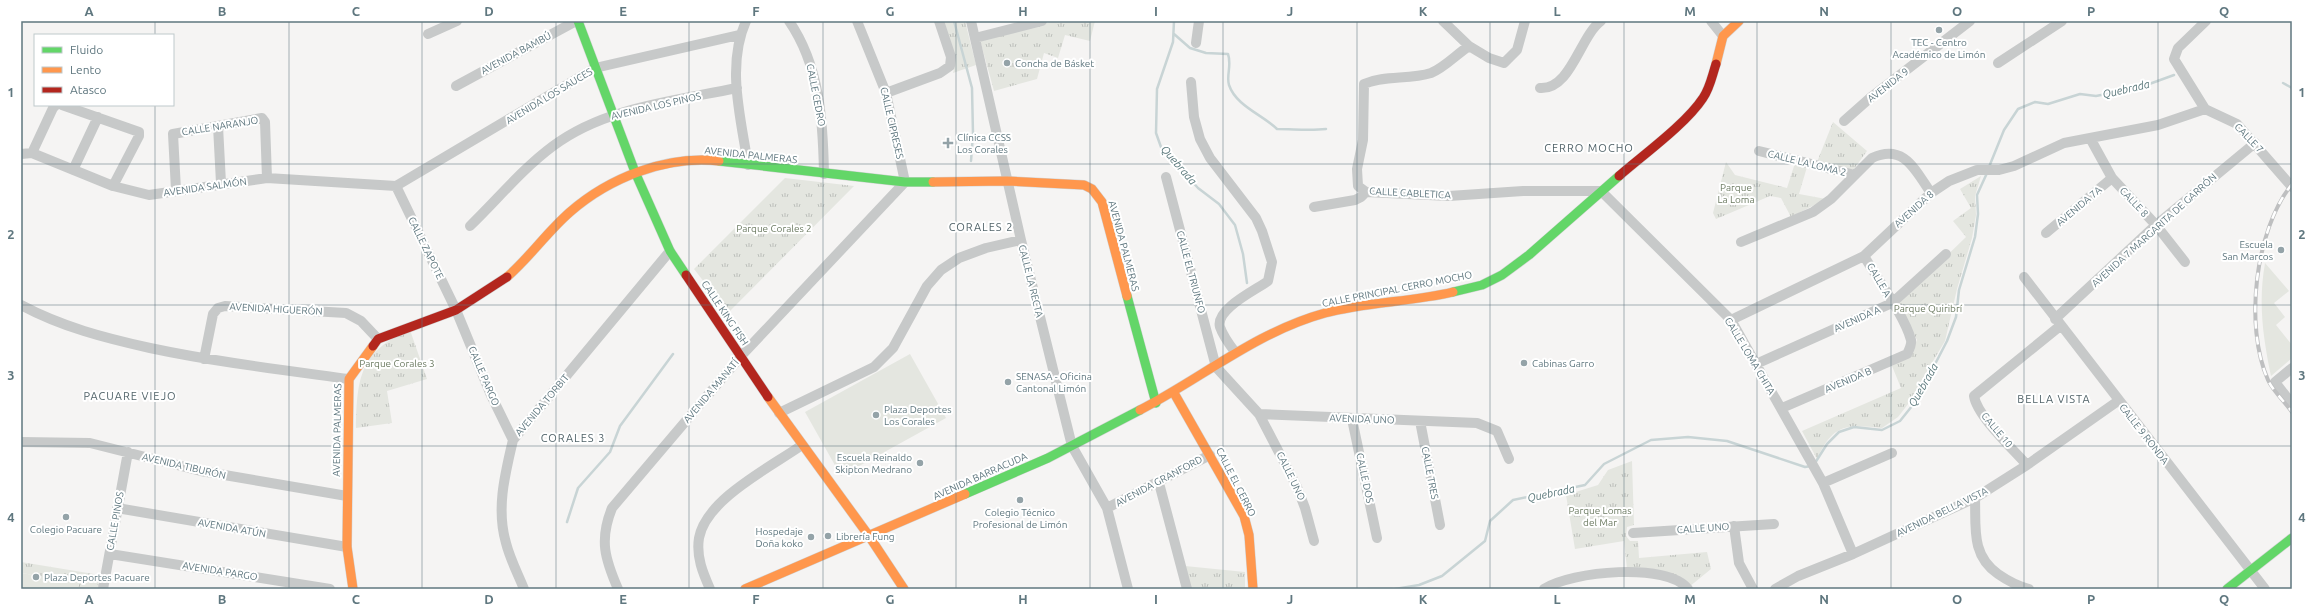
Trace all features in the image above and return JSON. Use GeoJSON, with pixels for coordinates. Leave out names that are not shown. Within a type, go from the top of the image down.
{"type":"FeatureCollection","features":[{"type":"Feature","properties":{"kind":"street"},"geometry":{"type":"LineString","coordinates":[[428,34],[457,21]]}},
{"type":"Feature","properties":{"kind":"street","name":"CALLE KING FISH"},"geometry":{"type":"LineString","coordinates":[[577,21],[635,172],[670,251],[779,413],[869,536],[904,589]]}},
{"type":"Feature","properties":{"kind":"street","name":"AVENIDA BAMBÚ"},"geometry":{"type":"LineString","coordinates":[[456,86],[577,21]]}},
{"type":"Feature","properties":{"kind":"street"},"geometry":{"type":"LineString","coordinates":[[746,21],[739,35],[735,60],[737,88],[748,165]]}},
{"type":"Feature","properties":{"kind":"street","name":"CALLE CEDRO"},"geometry":{"type":"LineString","coordinates":[[790,21],[798,33],[807,55],[815,82],[822,120],[824,174]]}},
{"type":"Feature","properties":{"kind":"street","name":"CALLE CIPRESES"},"geometry":{"type":"LineString","coordinates":[[856,21],[886,93],[905,182]]}},
{"type":"Feature","properties":{"kind":"street"},"geometry":{"type":"LineString","coordinates":[[886,93],[940,73],[950,66],[951,57],[939,21]]}},
{"type":"Feature","properties":{"kind":"street","name":"CALLE LA RECTA"},"geometry":{"type":"LineString","coordinates":[[971,21],[1021,240],[1072,446],[1107,508],[1128,589]]}},
{"type":"Feature","properties":{"kind":"street"},"geometry":{"type":"LineString","coordinates":[[975,38],[1022,23],[1042,21]]}},
{"type":"Feature","properties":{"kind":"street"},"geometry":{"type":"LineString","coordinates":[[1196,43],[1199,21]]}},
{"type":"Feature","properties":{"kind":"street"},"geometry":{"type":"LineString","coordinates":[[1444,21],[1469,46],[1490,58],[1504,63],[1517,50],[1526,21]]}},
{"type":"Feature","properties":{"kind":"street"},"geometry":{"type":"LineString","coordinates":[[1540,88],[1557,83],[1571,66],[1593,26],[1601,21]]}},
{"type":"Feature","properties":{"kind":"street"},"geometry":{"type":"LineString","coordinates":[[1711,21],[1723,36],[1739,21]]}},
{"type":"Feature","properties":{"kind":"street","name":"AVENIDA 9"},"geometry":{"type":"LineString","coordinates":[[1844,121],[1870,98],[1970,21]]}},
{"type":"Feature","properties":{"kind":"street"},"geometry":{"type":"LineString","coordinates":[[1998,62],[2062,21]]}},
{"type":"Feature","properties":{"kind":"street"},"geometry":{"type":"LineString","coordinates":[[2205,109],[2174,59],[2178,48],[2206,21]]}},
{"type":"Feature","properties":{"kind":"street","name":"AVENIDA LOS SAUCES"},"geometry":{"type":"LineString","coordinates":[[396,186],[595,68],[739,35]]}},
{"type":"Feature","properties":{"kind":"street","name":"CALLE PRINCIPAL CERRO MOCHO"},"geometry":{"type":"LineString","coordinates":[[1216,367],[1235,352],[1269,334],[1325,313],[1440,294],[1482,285],[1502,275],[1529,255],[1692,112],[1703,98],[1710,84],[1723,36]]}},
{"type":"Feature","properties":{"kind":"street","name":"CALLE CABLETICA"},"geometry":{"type":"LineString","coordinates":[[1469,46],[1432,72],[1406,78],[1374,80],[1364,84],[1363,140],[1357,169],[1358,186],[1366,192],[1449,196],[1523,191],[1601,191]]}},
{"type":"Feature","properties":{"kind":"street"},"geometry":{"type":"LineString","coordinates":[[1191,82],[1194,117],[1200,139],[1210,158],[1256,218],[1272,262],[1268,281],[1227,308],[1221,319],[1220,326],[1235,352]]}},
{"type":"Feature","properties":{"kind":"street","name":"AVENIDA LOS PINOS"},"geometry":{"type":"LineString","coordinates":[[470,226],[492,205],[513,181],[549,149],[572,134],[612,115],[737,88]]}},
{"type":"Feature","properties":{"kind":"street"},"geometry":{"type":"LineString","coordinates":[[32,153],[52,108],[55,106]]}},
{"type":"Feature","properties":{"kind":"street"},"geometry":{"type":"LineString","coordinates":[[65,106],[139,132],[139,136],[113,186]]}},
{"type":"Feature","properties":{"kind":"street","name":"AVENIDA 8"},"geometry":{"type":"LineString","coordinates":[[1731,320],[1864,256],[1931,193],[1961,176],[1977,170],[1999,170],[2014,166],[2064,143],[2158,125],[2205,109]]}},
{"type":"Feature","properties":{"kind":"street","name":"CALLE 7"},"geometry":{"type":"LineString","coordinates":[[2205,109],[2237,124],[2292,187]]}},
{"type":"Feature","properties":{"kind":"street"},"geometry":{"type":"LineString","coordinates":[[73,170],[98,117]]}},
{"type":"Feature","properties":{"kind":"street","name":"CALLE NARANJO"},"geometry":{"type":"LineString","coordinates":[[176,190],[173,134],[262,118],[264,120],[267,178]]}},
{"type":"Feature","properties":{"kind":"street"},"geometry":{"type":"LineString","coordinates":[[218,126],[221,183]]}},
{"type":"Feature","properties":{"kind":"street","name":"CALLE 8"},"geometry":{"type":"LineString","coordinates":[[2090,138],[2112,178],[2156,226],[2185,262]]}},
{"type":"Feature","properties":{"kind":"street","name":"AVENIDA 7 MARGARITA DE GARRÓN"},"geometry":{"type":"LineString","coordinates":[[1978,392],[2058,323],[2156,226],[2255,143]]}},
{"type":"Feature","properties":{"kind":"street","name":"CALLE LA LOMA 2"},"geometry":{"type":"LineString","coordinates":[[1759,151],[1855,175]]}},
{"type":"Feature","properties":{"kind":"street","name":"AVENIDA SALMÓN"},"geometry":{"type":"LineString","coordinates":[[21,154],[32,153],[113,186],[149,195],[221,183],[267,178],[396,186]]}},
{"type":"Feature","properties":{"kind":"street"},"geometry":{"type":"LineString","coordinates":[[1740,242],[1813,212],[1831,200],[1872,158],[1880,154],[1894,154],[1905,157],[1931,193]]}},
{"type":"Feature","properties":{"kind":"street","name":"AVENIDA PALMERAS"},"geometry":{"type":"LineString","coordinates":[[353,589],[347,547],[349,379],[378,339],[456,310],[500,283],[520,266],[570,212],[592,196],[635,172],[678,162],[708,160],[905,182],[1007,181],[1084,185],[1092,189],[1102,202],[1156,402]]}},
{"type":"Feature","properties":{"kind":"street","name":"CALLE EL TRIUNFO"},"geometry":{"type":"LineString","coordinates":[[1166,178],[1216,367]]}},
{"type":"Feature","properties":{"kind":"street","name":"AVENIDA 7A"},"geometry":{"type":"LineString","coordinates":[[2046,233],[2112,178]]}},
{"type":"Feature","properties":{"kind":"street","name":"AVENIDA MANATÍ"},"geometry":{"type":"LineString","coordinates":[[618,589],[606,559],[604,542],[606,524],[612,508],[741,356],[905,182]]}},
{"type":"Feature","properties":{"kind":"street","name":"CALLE ZAPOTE"},"geometry":{"type":"LineString","coordinates":[[396,186],[456,310]]}},
{"type":"Feature","properties":{"kind":"street","name":"CALLE LOMA CHITA"},"geometry":{"type":"LineString","coordinates":[[1601,191],[1731,320],[1823,483],[1853,554]]}},
{"type":"Feature","properties":{"kind":"street"},"geometry":{"type":"LineString","coordinates":[[1314,207],[1355,200],[1366,192]]}},
{"type":"Feature","properties":{"kind":"street"},"geometry":{"type":"LineString","coordinates":[[779,413],[874,367],[893,348],[927,286],[941,270],[960,258],[986,248],[1021,240]]}},
{"type":"Feature","properties":{"kind":"street","name":"AVENIDA TORBIT"},"geometry":{"type":"LineString","coordinates":[[524,589],[506,543],[501,513],[505,474],[513,440],[670,251]]}},
{"type":"Feature","properties":{"kind":"street","name":"AVENIDA A"},"geometry":{"type":"LineString","coordinates":[[1756,364],[1892,303],[1946,254]]}},
{"type":"Feature","properties":{"kind":"street","name":"CALLE A"},"geometry":{"type":"LineString","coordinates":[[1864,256],[1892,303],[1912,341],[1910,348]]}},
{"type":"Feature","properties":{"kind":"street","name":"CALLE 9 RONDA"},"geometry":{"type":"LineString","coordinates":[[2024,277],[2118,401],[2265,589]]}},
{"type":"Feature","properties":{"kind":"street"},"geometry":{"type":"LineString","coordinates":[[21,304],[49,320],[106,338],[204,359],[349,379]]}},
{"type":"Feature","properties":{"kind":"street","name":"AVENIDA HIGUERÓN"},"geometry":{"type":"LineString","coordinates":[[204,359],[213,314],[218,308],[225,306],[346,313],[361,321],[378,339]]}},
{"type":"Feature","properties":{"kind":"street","name":"CALLE PARGO"},"geometry":{"type":"LineString","coordinates":[[456,310],[491,395],[513,440]]}},
{"type":"Feature","properties":{"kind":"street","name":"AVENIDA B"},"geometry":{"type":"LineString","coordinates":[[1782,408],[1907,354],[1910,348]]}},
{"type":"Feature","properties":{"kind":"street"},"geometry":{"type":"LineString","coordinates":[[1216,367],[1259,414]]}},
{"type":"Feature","properties":{"kind":"street","name":"AVENIDA BARRACUDA"},"geometry":{"type":"LineString","coordinates":[[745,589],[1072,446],[1174,393],[1216,367]]}},
{"type":"Feature","properties":{"kind":"street"},"geometry":{"type":"LineString","coordinates":[[2292,368],[2275,382],[2292,404]]}},
{"type":"Feature","properties":{"kind":"street","name":"CALLE 10"},"geometry":{"type":"LineString","coordinates":[[1978,392],[1974,396],[1975,402],[1982,414],[2027,465]]}},
{"type":"Feature","properties":{"kind":"street","name":"CALLE EL CERRO"},"geometry":{"type":"LineString","coordinates":[[1174,393],[1244,516],[1249,535],[1253,589]]}},
{"type":"Feature","properties":{"kind":"street","name":"AVENIDA BELLA VISTA"},"geometry":{"type":"LineString","coordinates":[[1775,589],[1798,576],[1853,554],[1975,498],[2027,465],[2118,401]]}},
{"type":"Feature","properties":{"kind":"street","name":"AVENIDA UNO"},"geometry":{"type":"LineString","coordinates":[[1259,414],[1477,423],[1490,426],[1497,432],[1509,459]]}},
{"type":"Feature","properties":{"kind":"street","name":"CALLE UNO"},"geometry":{"type":"LineString","coordinates":[[1259,414],[1297,487],[1314,541]]}},
{"type":"Feature","properties":{"kind":"street","name":"CALLE DOS"},"geometry":{"type":"LineString","coordinates":[[1352,419],[1377,538]]}},
{"type":"Feature","properties":{"kind":"street","name":"CALLE TRES"},"geometry":{"type":"LineString","coordinates":[[1420,421],[1440,525]]}},
{"type":"Feature","properties":{"kind":"street","name":"AVENIDA TIBURÓN"},"geometry":{"type":"LineString","coordinates":[[21,442],[90,443],[201,471],[347,496]]}},
{"type":"Feature","properties":{"kind":"street"},"geometry":{"type":"LineString","coordinates":[[710,589],[699,562],[699,538],[708,516],[723,500],[802,445]]}},
{"type":"Feature","properties":{"kind":"street","name":"CALLE PINOS"},"geometry":{"type":"LineString","coordinates":[[103,589],[128,452]]}},
{"type":"Feature","properties":{"kind":"street"},"geometry":{"type":"LineString","coordinates":[[1823,483],[1892,453]]}},
{"type":"Feature","properties":{"kind":"street","name":"AVENIDA GRANFORD"},"geometry":{"type":"LineString","coordinates":[[1107,508],[1159,483],[1210,454]]}},
{"type":"Feature","properties":{"kind":"street"},"geometry":{"type":"LineString","coordinates":[[1159,483],[1187,589]]}},
{"type":"Feature","properties":{"kind":"street"},"geometry":{"type":"LineString","coordinates":[[1975,498],[1977,542],[1980,556],[1987,567],[2010,582],[2029,589]]}},
{"type":"Feature","properties":{"kind":"street","name":"AVENIDA ATÚN"},"geometry":{"type":"LineString","coordinates":[[117,508],[347,547]]}},
{"type":"Feature","properties":{"kind":"street","name":"CALLE UNO"},"geometry":{"type":"LineString","coordinates":[[1633,533],[1774,524]]}},
{"type":"Feature","properties":{"kind":"street"},"geometry":{"type":"LineString","coordinates":[[1734,526],[1739,563],[1753,589]]}},
{"type":"Feature","properties":{"kind":"street"},"geometry":{"type":"LineString","coordinates":[[2228,589],[2292,538]]}},
{"type":"Feature","properties":{"kind":"street","name":"AVENIDA PARGO"},"geometry":{"type":"LineString","coordinates":[[110,554],[330,589]]}},
{"type":"Feature","properties":{"kind":"street"},"geometry":{"type":"LineString","coordinates":[[1544,589],[1568,579],[1601,572],[1626,571],[1675,579],[1688,589]]}},
{"type":"Feature","properties":{"kind":"green space"},"geometry":{"type":"Polygon","coordinates":[[[943,21],[965,21],[976,65],[953,73],[955,65],[943,21]]]}},
{"type":"Feature","properties":{"kind":"green space"},"geometry":{"type":"Polygon","coordinates":[[[1095,21],[1090,41],[1065,35],[1058,58],[1044,53],[1037,79],[994,91],[980,40],[1051,22],[1095,21]]]}},
{"type":"Feature","properties":{"kind":"green space"},"geometry":{"type":"Polygon","coordinates":[[[1833,122],[1867,151],[1854,169],[1848,171],[1817,162],[1833,122]]]}},
{"type":"Feature","properties":{"kind":"green space","name":"Parque La Loma"},"geometry":{"type":"Polygon","coordinates":[[[1726,162],[1735,175],[1787,188],[1795,163],[1807,167],[1799,194],[1826,199],[1791,217],[1781,198],[1770,196],[1716,219],[1713,213],[1726,162]]]}},
{"type":"Feature","properties":{"kind":"green space","name":"Parque Quiribrí"},"geometry":{"type":"Polygon","coordinates":[[[1981,176],[1975,196],[1976,215],[1972,238],[1957,289],[1945,341],[1912,399],[1898,417],[1882,428],[1859,426],[1842,429],[1835,433],[1823,447],[1817,459],[1802,431],[1901,388],[1892,366],[1911,355],[1917,340],[1898,303],[1966,237],[1953,221],[1971,208],[1960,189],[1981,176]]]}},
{"type":"Feature","properties":{"kind":"green space","name":"Parque Corales 2"},"geometry":{"type":"Polygon","coordinates":[[[785,178],[854,186],[728,313],[694,269],[785,178]]]}},
{"type":"Feature","properties":{"kind":"green space"},"geometry":{"type":"Polygon","coordinates":[[[2265,263],[2289,291],[2274,303],[2285,317],[2276,325],[2292,345],[2292,358],[2271,376],[2262,320],[2262,292],[2265,263]]]}},
{"type":"Feature","properties":{"kind":"green space","name":"Parque Corales 3"},"geometry":{"type":"Polygon","coordinates":[[[410,330],[427,379],[387,391],[392,423],[356,428],[360,381],[371,357],[393,338],[410,330]]]}},
{"type":"Feature","properties":{"kind":"green space","name":"Plaza Deportes Los Corales"},"geometry":{"type":"Polygon","coordinates":[[[910,354],[946,418],[841,476],[805,412],[910,354]]]}},
{"type":"Feature","properties":{"kind":"green space","name":"Parque Lomas del Mar"},"geometry":{"type":"Polygon","coordinates":[[[1632,461],[1634,525],[1627,527],[1626,536],[1630,541],[1638,541],[1639,558],[1707,552],[1711,569],[1689,587],[1627,569],[1624,541],[1575,549],[1566,495],[1598,485],[1608,470],[1632,461]]]}},
{"type":"Feature","properties":{"kind":"green space"},"geometry":{"type":"Polygon","coordinates":[[[21,562],[100,575],[98,589],[78,589],[79,582],[21,573],[21,562]]]}},
{"type":"Feature","properties":{"kind":"green space"},"geometry":{"type":"Polygon","coordinates":[[[1185,566],[1245,572],[1245,589],[1191,589],[1185,566]]]}},
{"type":"Feature","properties":{"kind":"green space","name":"Plaza Deportes Pacuare"},"geometry":{"type":"Polygon","coordinates":[[[21,573],[79,582],[78,589],[21,589],[21,573]]]}},
{"type":"Feature","properties":{"kind":"waterway"},"geometry":{"type":"LineString","coordinates":[[954,21],[972,88],[973,134],[971,161]]}},
{"type":"Feature","properties":{"kind":"waterway","name":"Quebrada"},"geometry":{"type":"LineString","coordinates":[[1174,21],[1173,42],[1157,89],[1156,133],[1161,147],[1198,188],[1219,204],[1235,225],[1243,254],[1247,283]]}},
{"type":"Feature","properties":{"kind":"waterway","name":"Quebrada"},"geometry":{"type":"LineString","coordinates":[[1174,34],[1190,48],[1206,53],[1228,54],[1228,82],[1232,92],[1237,99],[1250,110],[1277,129],[1326,129]]}},
{"type":"Feature","properties":{"kind":"waterway","name":"Quebrada"},"geometry":{"type":"LineString","coordinates":[[1989,167],[2004,130],[2018,109],[2035,102],[2048,104],[2080,94],[2096,96],[2141,87],[2174,75]]}},
{"type":"Feature","properties":{"kind":"waterway"},"geometry":{"type":"LineString","coordinates":[[2283,83],[2292,88]]}},
{"type":"Feature","properties":{"kind":"waterway","name":"Quebrada"},"geometry":{"type":"LineString","coordinates":[[1815,463],[1827,444],[1839,432],[1854,427],[1882,430],[1900,421],[1916,401],[1947,341],[1956,317],[1959,290],[1975,237],[1978,214],[1977,195],[1987,173]]}},
{"type":"Feature","properties":{"kind":"waterway"},"geometry":{"type":"LineString","coordinates":[[567,522],[578,488],[610,452],[620,426],[673,354]]}},
{"type":"Feature","properties":{"kind":"waterway","name":"Quebrada"},"geometry":{"type":"LineString","coordinates":[[1395,589],[1419,585],[1442,576],[1485,541],[1490,521],[1513,500],[1585,485],[1604,464],[1651,440],[1688,437],[1727,441],[1805,467],[1811,466]]}},
{"type":"Feature","properties":{"kind":"waterway","name":"Quebrada"},"geometry":{"type":"LineString","coordinates":[[1368,589],[1392,589]]}},
{"type":"Feature","properties":{"kind":"railway"},"geometry":{"type":"LineString","coordinates":[[2292,184],[2279,203],[2269,226],[2257,279],[2255,306],[2256,333],[2261,358],[2268,380],[2292,412]]}},
{"type":"Feature","properties":{"kind":"traffic: fast"},"geometry":{"type":"LineString","coordinates":[[578,21],[635,172],[670,251],[686,275]]}},
{"type":"Feature","properties":{"kind":"traffic: fast"},"geometry":{"type":"LineString","coordinates":[[719,161],[905,182],[933,182]]}},
{"type":"Feature","properties":{"kind":"traffic: fast"},"geometry":{"type":"LineString","coordinates":[[1453,292],[1482,285],[1502,275],[1529,255],[1619,176]]}},
{"type":"Feature","properties":{"kind":"traffic: fast"},"geometry":{"type":"LineString","coordinates":[[1127,296],[1156,403]]}},
{"type":"Feature","properties":{"kind":"traffic: fast"},"geometry":{"type":"LineString","coordinates":[[965,494],[1048,458],[1140,410]]}},
{"type":"Feature","properties":{"kind":"traffic: fast"},"geometry":{"type":"LineString","coordinates":[[2227,589],[2292,538]]}},
{"type":"Feature","properties":{"kind":"traffic: slow"},"geometry":{"type":"LineString","coordinates":[[1716,64],[1723,36],[1739,21]]}},
{"type":"Feature","properties":{"kind":"traffic: slow"},"geometry":{"type":"LineString","coordinates":[[507,277],[570,212],[585,200],[620,179],[659,166],[679,162],[699,160],[719,161]]}},
{"type":"Feature","properties":{"kind":"traffic: slow"},"geometry":{"type":"LineString","coordinates":[[933,182],[1007,181],[1084,185],[1092,189],[1102,202],[1127,296]]}},
{"type":"Feature","properties":{"kind":"traffic: slow"},"geometry":{"type":"LineString","coordinates":[[1140,410],[1252,344],[1300,321],[1340,309],[1453,292]]}},
{"type":"Feature","properties":{"kind":"traffic: slow"},"geometry":{"type":"LineString","coordinates":[[353,589],[347,547],[349,379],[373,346]]}},
{"type":"Feature","properties":{"kind":"traffic: slow"},"geometry":{"type":"LineString","coordinates":[[1174,393],[1244,516],[1249,535],[1253,589]]}},
{"type":"Feature","properties":{"kind":"traffic: slow"},"geometry":{"type":"LineString","coordinates":[[768,397],[869,536],[904,589]]}},
{"type":"Feature","properties":{"kind":"traffic: slow"},"geometry":{"type":"LineString","coordinates":[[745,589],[965,494]]}},
{"type":"Feature","properties":{"kind":"traffic: jam"},"geometry":{"type":"LineString","coordinates":[[1619,176],[1664,139],[1695,108],[1703,98],[1711,82],[1716,64]]}},
{"type":"Feature","properties":{"kind":"traffic: jam"},"geometry":{"type":"LineString","coordinates":[[686,275],[768,397]]}},
{"type":"Feature","properties":{"kind":"traffic: jam"},"geometry":{"type":"LineString","coordinates":[[373,346],[378,339],[456,310],[507,277]]}},
{"type":"Feature","properties":{"kind":"place","name":"TEC - Centro Académico de Limón"},"geometry":{"type":"Point","coordinates":[1939,30]}},
{"type":"Feature","properties":{"kind":"place","name":"Concha de Básket"},"geometry":{"type":"Point","coordinates":[1007,63]}},
{"type":"Feature","properties":{"kind":"place","name":"Clínica CCSS Los Corales"},"geometry":{"type":"Point","coordinates":[948,143]}},
{"type":"Feature","properties":{"kind":"place","name":"Escuela San Marcos"},"geometry":{"type":"Point","coordinates":[2281,250]}},
{"type":"Feature","properties":{"kind":"place","name":"Cabinas Garro"},"geometry":{"type":"Point","coordinates":[1524,363]}},
{"type":"Feature","properties":{"kind":"place","name":"SENASA - Oficina Cantonal Limón"},"geometry":{"type":"Point","coordinates":[1008,382]}},
{"type":"Feature","properties":{"kind":"place","name":"Plaza Deportes Los Corales"},"geometry":{"type":"Point","coordinates":[876,415]}},
{"type":"Feature","properties":{"kind":"place","name":"Escuela Reinaldo Skipton Medrano"},"geometry":{"type":"Point","coordinates":[920,463]}},
{"type":"Feature","properties":{"kind":"place","name":"Colegio Técnico Profesional de Limón"},"geometry":{"type":"Point","coordinates":[1020,500]}},
{"type":"Feature","properties":{"kind":"place","name":"Colegio Pacuare"},"geometry":{"type":"Point","coordinates":[66,517]}},
{"type":"Feature","properties":{"kind":"place","name":"Librería Fung"},"geometry":{"type":"Point","coordinates":[828,536]}},
{"type":"Feature","properties":{"kind":"place","name":"Hospedaje Doña koko"},"geometry":{"type":"Point","coordinates":[811,537]}},
{"type":"Feature","properties":{"kind":"place","name":"Plaza Deportes Pacuare"},"geometry":{"type":"Point","coordinates":[36,577]}},
{"type":"Feature","properties":{"kind":"district","name":"CERRO MOCHO"},"geometry":{"type":"Point","coordinates":[1589,148]}},
{"type":"Feature","properties":{"kind":"district","name":"CORALES 2"},"geometry":{"type":"Point","coordinates":[981,227]}},
{"type":"Feature","properties":{"kind":"district","name":"PACUARE VIEJO"},"geometry":{"type":"Point","coordinates":[130,396]}},
{"type":"Feature","properties":{"kind":"district","name":"BELLA VISTA"},"geometry":{"type":"Point","coordinates":[2054,399]}},
{"type":"Feature","properties":{"kind":"district","name":"CORALES 3"},"geometry":{"type":"Point","coordinates":[573,438]}}]}
